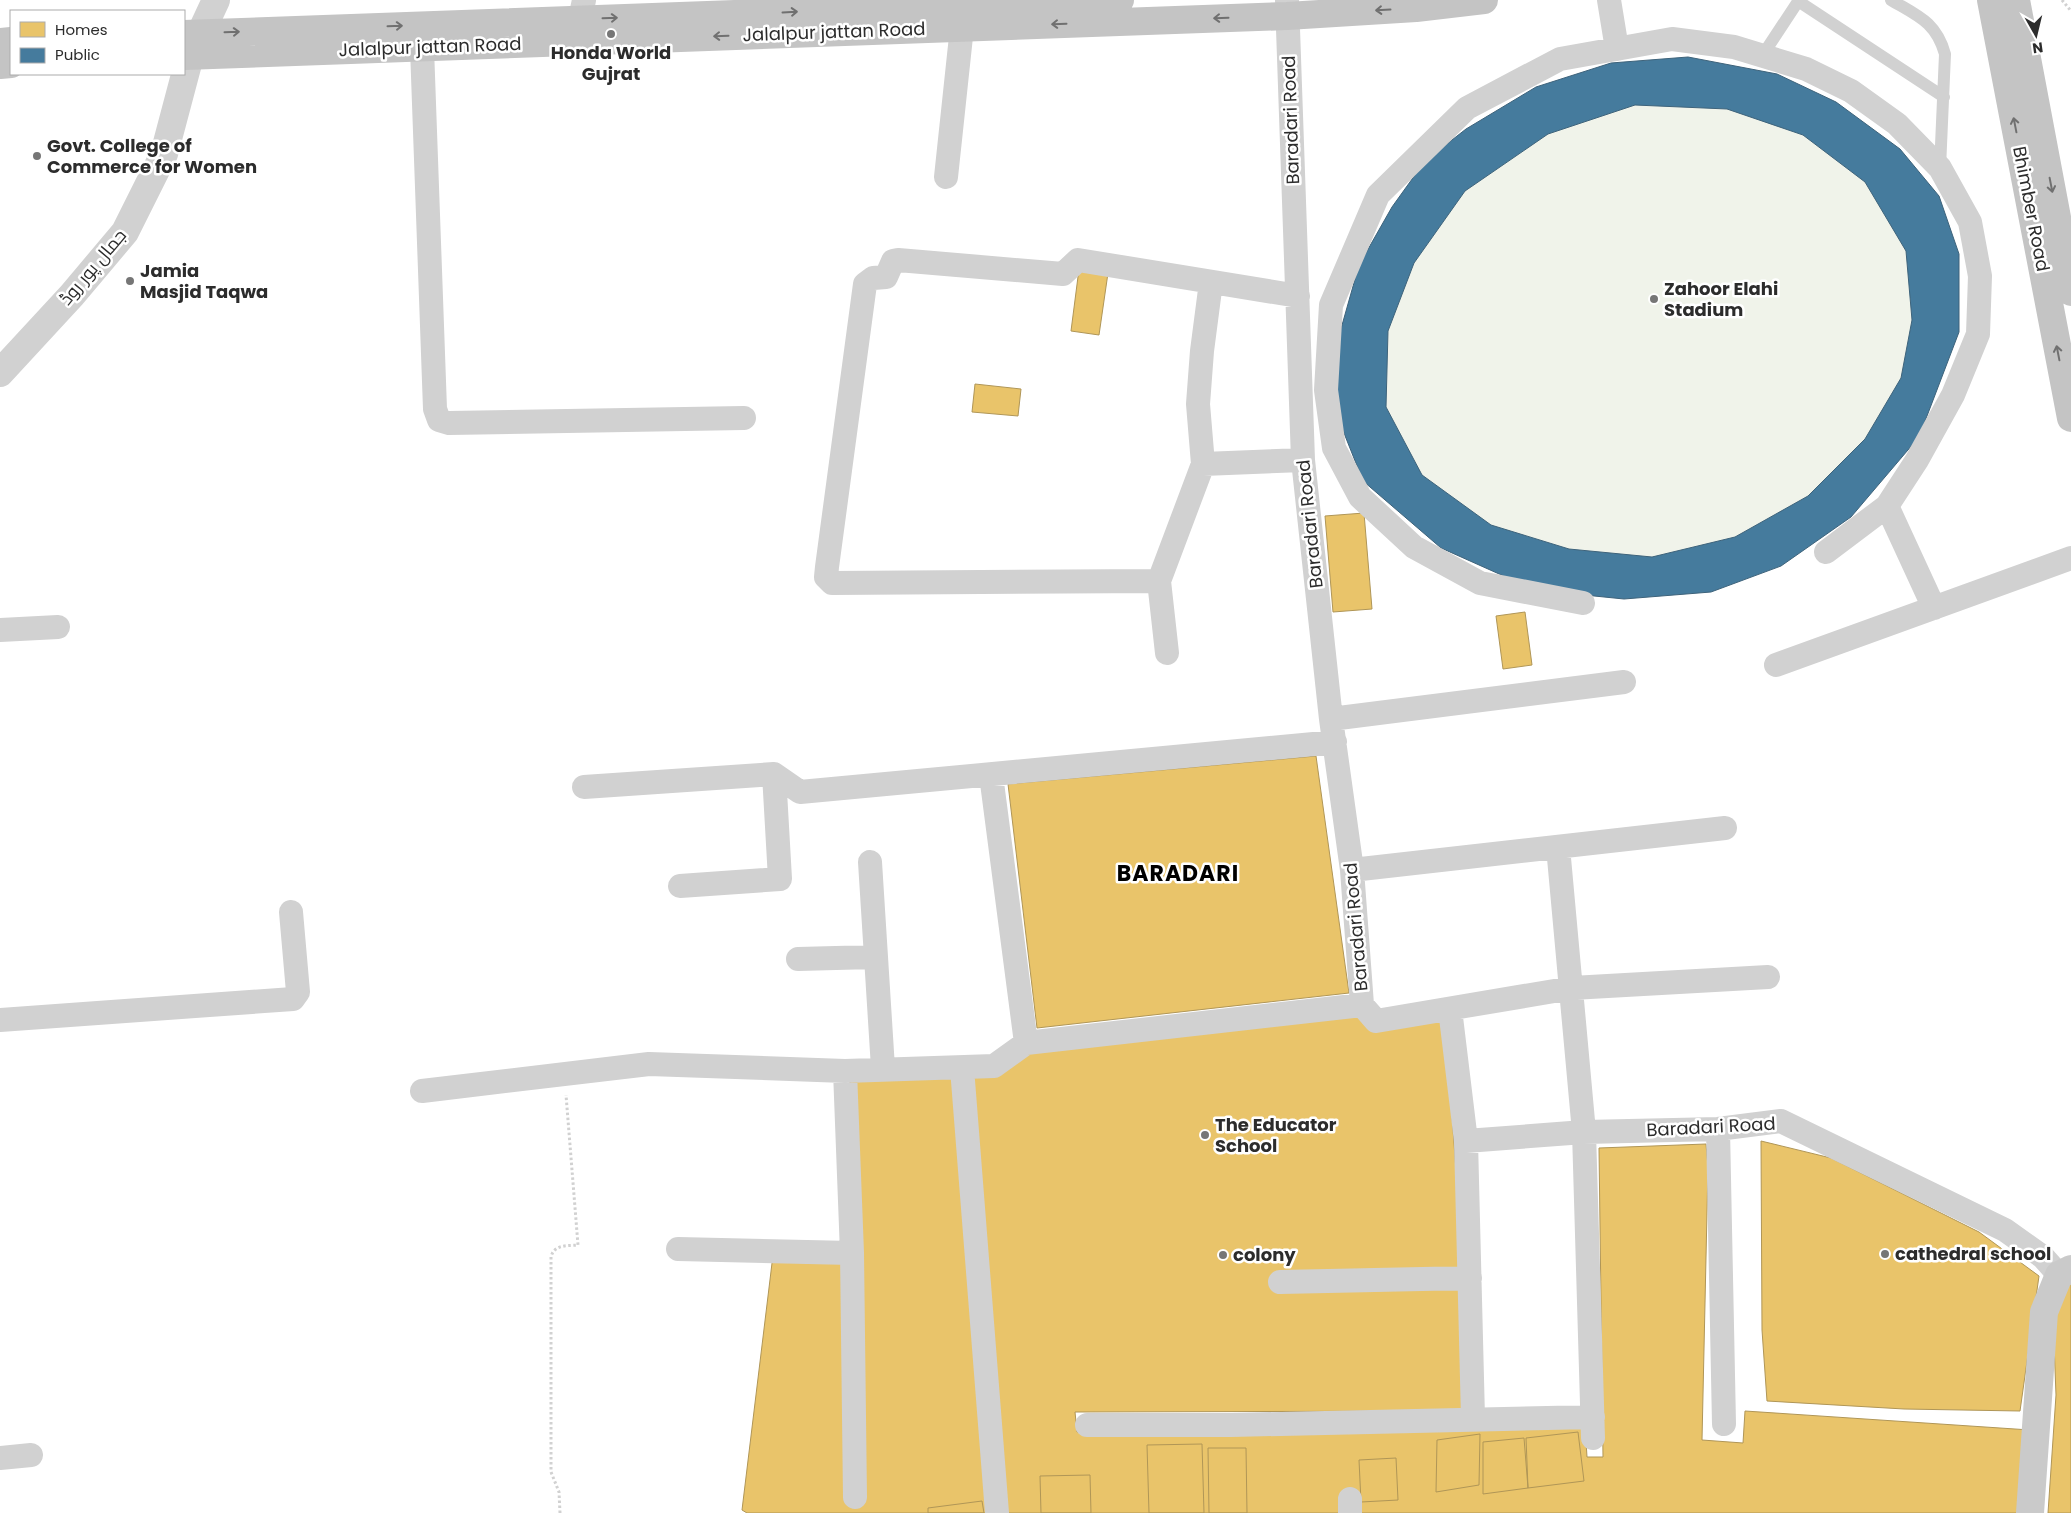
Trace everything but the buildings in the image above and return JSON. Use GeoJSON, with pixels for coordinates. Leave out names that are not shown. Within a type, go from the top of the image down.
{"type":"FeatureCollection","features":[{"type":"Feature","properties":{"kind":"main road","name":"Jalalpur jattan Road"},"geometry":{"type":"LineString","coordinates":[[189,45],[422,48],[1120,0]]}},
{"type":"Feature","properties":{"kind":"main road","name":"Jalalpur jattan Road"},"geometry":{"type":"LineString","coordinates":[[970,11],[1416,8],[1484,0]]}},
{"type":"Feature","properties":{"kind":"main road","name":"Bhimber Road"},"geometry":{"type":"LineString","coordinates":[[1990,0],[2071,418]]}},
{"type":"Feature","properties":{"kind":"main road","name":"Bhimber Road"},"geometry":{"type":"LineString","coordinates":[[2016,0],[2071,292]]}},
{"type":"Feature","properties":{"kind":"main road","name":"Jalalpur jattan Road"},"geometry":{"type":"LineString","coordinates":[[189,45],[582,9],[733,7],[842,20]]}},
{"type":"Feature","properties":{"kind":"main road"},"geometry":{"type":"LineString","coordinates":[[2030,1513],[2044,1312],[2065,1272]]}},
{"type":"Feature","properties":{"kind":"street","name":"جمال پور روڈ"},"geometry":{"type":"LineString","coordinates":[[185,62],[189,45],[216,0]]}},
{"type":"Feature","properties":{"kind":"street"},"geometry":{"type":"LineString","coordinates":[[1609,0],[1617,49]]}},
{"type":"Feature","properties":{"kind":"street","name":"Baradari Road"},"geometry":{"type":"LineString","coordinates":[[1287,8],[1303,460],[1331,719],[1352,870],[1362,1006],[1376,1020],[1572,988],[1768,977]]}},
{"type":"Feature","properties":{"kind":"street"},"geometry":{"type":"LineString","coordinates":[[946,177],[970,11]]}},
{"type":"Feature","properties":{"kind":"street"},"geometry":{"type":"LineString","coordinates":[[1583,603],[1480,583],[1414,547],[1360,497],[1334,448],[1326,390],[1330,305],[1378,194],[1467,108],[1560,59],[1672,39],[1734,47],[1806,69],[1850,91],[1897,124],[1940,168],[1970,222],[1980,276],[1978,334],[1953,395],[1917,460],[1887,506],[1826,552]]}},
{"type":"Feature","properties":{"kind":"street"},"geometry":{"type":"LineString","coordinates":[[422,48],[435,410],[439,420],[448,423],[744,418]]}},
{"type":"Feature","properties":{"kind":"street","name":"جمال پور روڈ"},"geometry":{"type":"LineString","coordinates":[[0,372],[72,295],[125,232],[164,154],[182,75]]}},
{"type":"Feature","properties":{"kind":"street"},"geometry":{"type":"LineString","coordinates":[[1160,582],[832,583],[826,577],[865,284],[873,278],[886,277],[893,261],[898,260],[1063,274],[1078,260],[1298,296]]}},
{"type":"Feature","properties":{"kind":"street"},"geometry":{"type":"LineString","coordinates":[[1167,654],[1160,582],[1203,464],[1198,404],[1202,351],[1212,282]]}},
{"type":"Feature","properties":{"kind":"street"},"geometry":{"type":"LineString","coordinates":[[1203,464],[1303,460]]}},
{"type":"Feature","properties":{"kind":"street"},"geometry":{"type":"LineString","coordinates":[[1887,506],[1934,608]]}},
{"type":"Feature","properties":{"kind":"street"},"geometry":{"type":"LineString","coordinates":[[1776,665],[2071,558]]}},
{"type":"Feature","properties":{"kind":"street"},"geometry":{"type":"LineString","coordinates":[[0,630],[58,627]]}},
{"type":"Feature","properties":{"kind":"street"},"geometry":{"type":"LineString","coordinates":[[1331,719],[1624,682]]}},
{"type":"Feature","properties":{"kind":"street"},"geometry":{"type":"LineString","coordinates":[[584,788],[774,774],[800,792],[1335,742]]}},
{"type":"Feature","properties":{"kind":"street"},"geometry":{"type":"LineString","coordinates":[[680,886],[780,880],[774,774]]}},
{"type":"Feature","properties":{"kind":"street"},"geometry":{"type":"LineString","coordinates":[[991,775],[1026,1043]]}},
{"type":"Feature","properties":{"kind":"street"},"geometry":{"type":"LineString","coordinates":[[1352,870],[1725,828]]}},
{"type":"Feature","properties":{"kind":"street"},"geometry":{"type":"LineString","coordinates":[[1087,1425],[1230,1425],[1473,1418],[1593,1427],[1584,1132],[1558,847]]}},
{"type":"Feature","properties":{"kind":"street"},"geometry":{"type":"LineString","coordinates":[[870,862],[874,956],[883,1068]]}},
{"type":"Feature","properties":{"kind":"street"},"geometry":{"type":"LineString","coordinates":[[0,1020],[294,999],[298,992],[290,912]]}},
{"type":"Feature","properties":{"kind":"street"},"geometry":{"type":"LineString","coordinates":[[798,959],[874,956]]}},
{"type":"Feature","properties":{"kind":"street"},"geometry":{"type":"LineString","coordinates":[[422,1091],[649,1064],[845,1070],[994,1066],[1026,1043],[1362,1006]]}},
{"type":"Feature","properties":{"kind":"street"},"geometry":{"type":"LineString","coordinates":[[1450,1009],[1466,1141],[1473,1418]]}},
{"type":"Feature","properties":{"kind":"street"},"geometry":{"type":"LineString","coordinates":[[962,1068],[997,1513]]}},
{"type":"Feature","properties":{"kind":"street"},"geometry":{"type":"LineString","coordinates":[[845,1070],[852,1253],[855,1497]]}},
{"type":"Feature","properties":{"kind":"street","name":"Baradari Road"},"geometry":{"type":"LineString","coordinates":[[1466,1141],[1584,1132],[1718,1129],[1781,1121],[2005,1230],[2065,1272]]}},
{"type":"Feature","properties":{"kind":"street"},"geometry":{"type":"LineString","coordinates":[[1718,1129],[1724,1424]]}},
{"type":"Feature","properties":{"kind":"street"},"geometry":{"type":"LineString","coordinates":[[678,1249],[852,1253]]}},
{"type":"Feature","properties":{"kind":"street"},"geometry":{"type":"LineString","coordinates":[[1280,1282],[1470,1278]]}},
{"type":"Feature","properties":{"kind":"street"},"geometry":{"type":"LineString","coordinates":[[0,1458],[31,1454]]}},
{"type":"Feature","properties":{"kind":"lane"},"geometry":{"type":"LineString","coordinates":[[1762,56],[1799,0],[1944,97]]}},
{"type":"Feature","properties":{"kind":"lane"},"geometry":{"type":"LineString","coordinates":[[1891,0],[1925,20],[1940,37],[1945,54],[1940,168]]}},
{"type":"Feature","properties":{"kind":"path"},"geometry":{"type":"LineString","coordinates":[[2062,0],[2071,11]]}},
{"type":"Feature","properties":{"kind":"path"},"geometry":{"type":"LineString","coordinates":[[560,1513],[559,1492],[551,1472],[553,1341],[551,1256],[552,1252],[559,1247],[578,1245],[565,1074]]}},
{"type":"Feature","properties":{"kind":"shaded area","name":"Zahoor Elahi Stadium"},"geometry":{"type":"Polygon","coordinates":[[[1688,57],[1777,74],[1836,102],[1900,149],[1939,196],[1959,254],[1959,332],[1919,437],[1781,566],[1711,592],[1624,599],[1535,590],[1441,548],[1363,481],[1335,350],[1359,265],[1392,207],[1425,161],[1466,129],[1611,63],[1688,57]]]}},
{"type":"Feature","properties":{"kind":"place","name":"Honda World Gujrat"},"geometry":{"type":"Point","coordinates":[611,34]}},
{"type":"Feature","properties":{"kind":"place","name":"Govt. College of Commerce for Women"},"geometry":{"type":"Point","coordinates":[37,156]}},
{"type":"Feature","properties":{"kind":"place","name":"Jamia Masjid Taqwa"},"geometry":{"type":"Point","coordinates":[130,281]}},
{"type":"Feature","properties":{"kind":"place","name":"Zahoor Elahi Stadium"},"geometry":{"type":"Point","coordinates":[1654,299]}},
{"type":"Feature","properties":{"kind":"place","name":"The Educator School"},"geometry":{"type":"Point","coordinates":[1205,1135]}},
{"type":"Feature","properties":{"kind":"place","name":"cathedral school"},"geometry":{"type":"Point","coordinates":[1885,1254]}},
{"type":"Feature","properties":{"kind":"place","name":"colony"},"geometry":{"type":"Point","coordinates":[1223,1255]}},
{"type":"Feature","properties":{"kind":"district","name":"BARADARI"},"geometry":{"type":"Point","coordinates":[1178,873]}}]}
